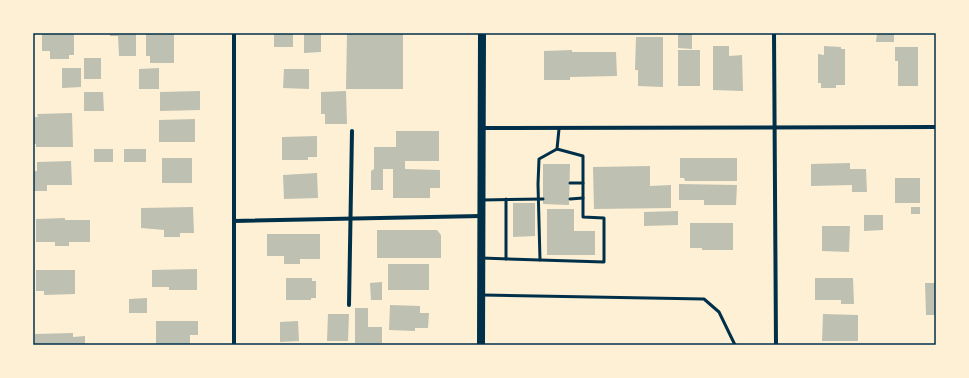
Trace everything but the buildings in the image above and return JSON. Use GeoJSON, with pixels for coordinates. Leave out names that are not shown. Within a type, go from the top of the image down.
{"type":"FeatureCollection","features":[{"type":"Feature","properties":{"kind":"main road"},"geometry":{"type":"LineString","coordinates":[[481,345],[482,33]]}},
{"type":"Feature","properties":{"kind":"street"},"geometry":{"type":"LineString","coordinates":[[234,33],[234,345]]}},
{"type":"Feature","properties":{"kind":"street"},"geometry":{"type":"LineString","coordinates":[[774,33],[776,345]]}},
{"type":"Feature","properties":{"kind":"street"},"geometry":{"type":"LineString","coordinates":[[482,128],[936,127]]}},
{"type":"Feature","properties":{"kind":"street"},"geometry":{"type":"LineString","coordinates":[[349,305],[352,131]]}},
{"type":"Feature","properties":{"kind":"street"},"geometry":{"type":"LineString","coordinates":[[234,221],[482,216]]}},
{"type":"Feature","properties":{"kind":"lane"},"geometry":{"type":"LineString","coordinates":[[557,149],[559,129]]}},
{"type":"Feature","properties":{"kind":"lane"},"geometry":{"type":"LineString","coordinates":[[481,258],[506,259],[604,262],[604,218],[583,217],[583,156],[557,149],[539,159],[538,199],[540,260]]}},
{"type":"Feature","properties":{"kind":"lane"},"geometry":{"type":"LineString","coordinates":[[570,183],[583,183]]}},
{"type":"Feature","properties":{"kind":"lane"},"geometry":{"type":"LineString","coordinates":[[538,184],[543,184]]}},
{"type":"Feature","properties":{"kind":"lane"},"geometry":{"type":"LineString","coordinates":[[482,200],[543,198]]}},
{"type":"Feature","properties":{"kind":"lane"},"geometry":{"type":"LineString","coordinates":[[570,198],[583,198]]}},
{"type":"Feature","properties":{"kind":"lane"},"geometry":{"type":"LineString","coordinates":[[506,199],[506,259]]}},
{"type":"Feature","properties":{"kind":"lane"},"geometry":{"type":"LineString","coordinates":[[481,296],[704,299],[720,312],[735,345]]}}]}
